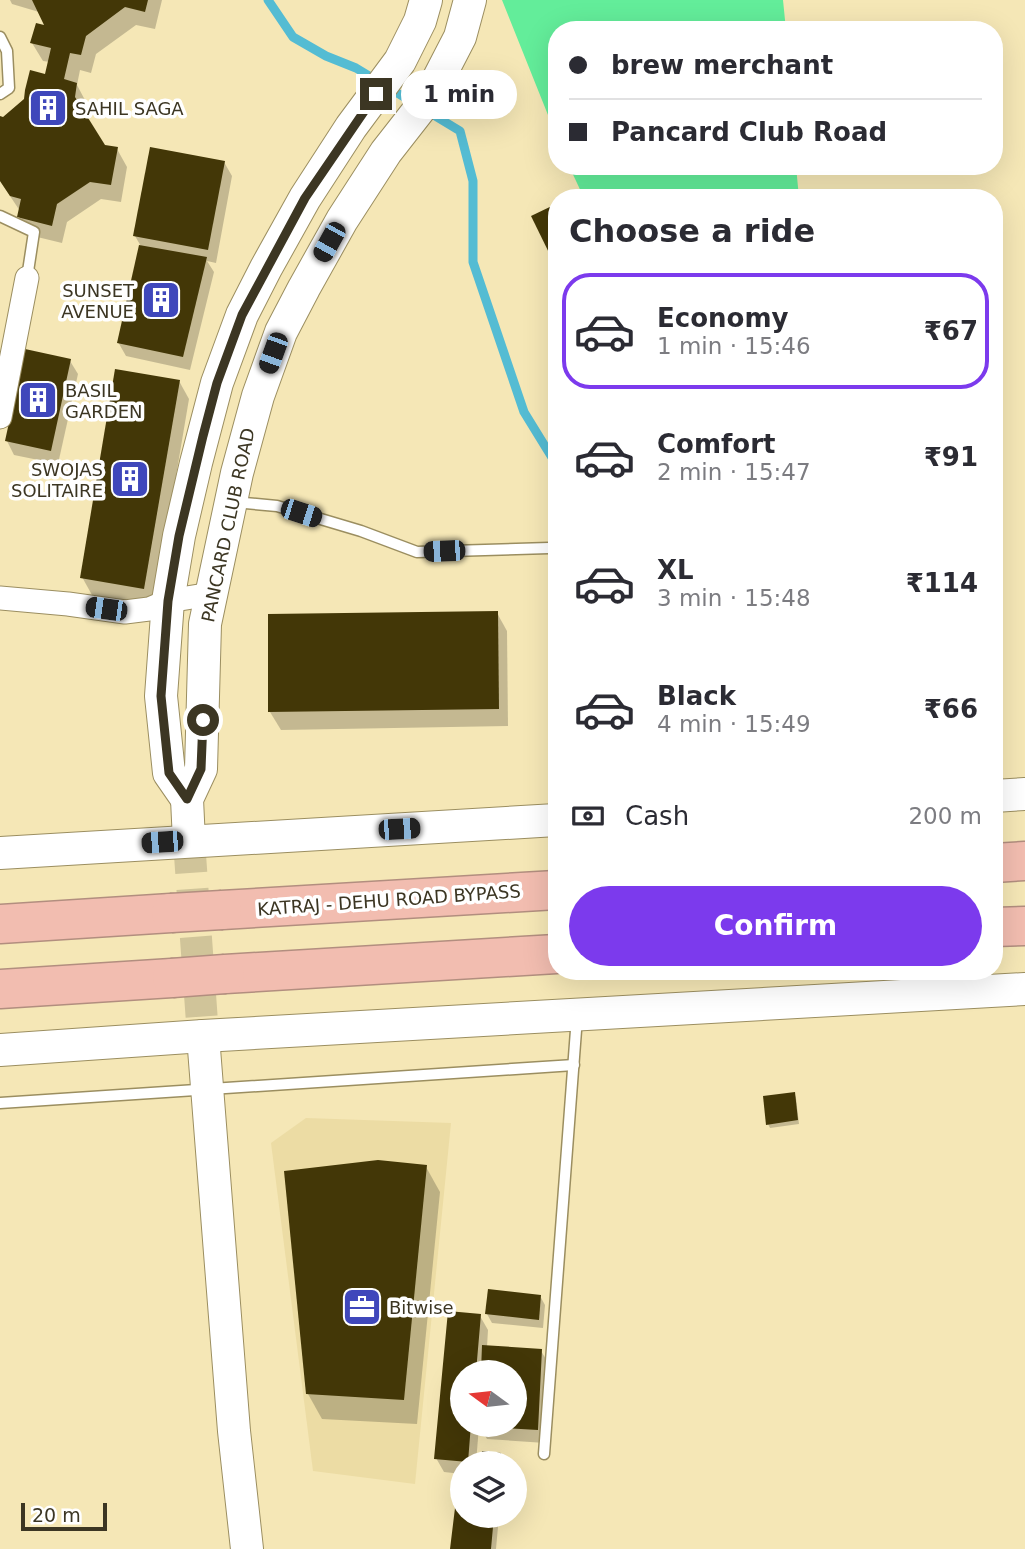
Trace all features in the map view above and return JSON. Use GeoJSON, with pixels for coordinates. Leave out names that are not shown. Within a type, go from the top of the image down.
{"type":"FeatureCollection","features":[{"type":"Feature","properties":{"kind":"highway"},"geometry":{"type":"LineString","coordinates":[[1003,862],[1025,861]]}},
{"type":"Feature","properties":{"kind":"highway","name":"KATRAJ - DEHU ROAD BYPASS"},"geometry":{"type":"LineString","coordinates":[[0,924],[548,890]]}},
{"type":"Feature","properties":{"kind":"highway"},"geometry":{"type":"LineString","coordinates":[[1003,927],[1025,926]]}},
{"type":"Feature","properties":{"kind":"highway"},"geometry":{"type":"LineString","coordinates":[[0,989],[548,954]]}},
{"type":"Feature","properties":{"kind":"street"},"geometry":{"type":"LineString","coordinates":[[189,841],[187,799],[169,773],[161,696],[168,601],[179,536],[217,383],[242,315],[305,198],[383,84],[420,21],[426,0]]}},
{"type":"Feature","properties":{"kind":"street","name":"PANCARD CLUB ROAD"},"geometry":{"type":"LineString","coordinates":[[187,799],[201,769],[205,624],[231,502],[258,396],[281,332],[342,220],[386,152],[420,109],[460,37],[470,0]]}},
{"type":"Feature","properties":{"kind":"street"},"geometry":{"type":"LineString","coordinates":[[383,84],[420,109]]}},
{"type":"Feature","properties":{"kind":"street"},"geometry":{"type":"LineString","coordinates":[[0,418],[27,278]]}},
{"type":"Feature","properties":{"kind":"street"},"geometry":{"type":"LineString","coordinates":[[0,598],[69,594],[125,612],[211,594]]}},
{"type":"Feature","properties":{"kind":"street"},"geometry":{"type":"LineString","coordinates":[[1003,795],[1025,794]]}},
{"type":"Feature","properties":{"kind":"street"},"geometry":{"type":"LineString","coordinates":[[0,853],[548,820]]}},
{"type":"Feature","properties":{"kind":"street"},"geometry":{"type":"LineString","coordinates":[[0,1050],[1025,989]]}},
{"type":"Feature","properties":{"kind":"street"},"geometry":{"type":"LineString","coordinates":[[203,1036],[234,1431],[247,1549]]}},
{"type":"Feature","properties":{"kind":"lane"},"geometry":{"type":"LineString","coordinates":[[0,37],[7,51],[9,88],[0,94]]}},
{"type":"Feature","properties":{"kind":"lane"},"geometry":{"type":"LineString","coordinates":[[0,216],[34,232],[27,278]]}},
{"type":"Feature","properties":{"kind":"lane"},"geometry":{"type":"LineString","coordinates":[[231,502],[278,506],[361,531],[418,552],[548,548]]}},
{"type":"Feature","properties":{"kind":"lane"},"geometry":{"type":"LineString","coordinates":[[544,1454],[577,1014]]}},
{"type":"Feature","properties":{"kind":"lane"},"geometry":{"type":"LineString","coordinates":[[0,1103],[574,1065]]}},
{"type":"Feature","properties":{"kind":"shaded area","name":"Bitwise"},"geometry":{"type":"Polygon","coordinates":[[[306,1118],[451,1123],[415,1484],[313,1471],[271,1143],[306,1118]]]}},
{"type":"Feature","properties":{"kind":"green space"},"geometry":{"type":"Polygon","coordinates":[[[502,0],[783,0],[785,21],[548,21],[548,115],[502,0]]]}},
{"type":"Feature","properties":{"kind":"green space"},"geometry":{"type":"Polygon","coordinates":[[[573,175],[797,175],[798,189],[580,189],[573,175]]]}},
{"type":"Feature","properties":{"kind":"building","name":"SAHIL SAGA"},"geometry":{"type":"Polygon","coordinates":[[[32,0],[148,0],[145,12],[125,7],[86,36],[81,55],[70,53],[64,79],[77,83],[75,97],[105,145],[118,147],[111,185],[90,182],[57,204],[52,226],[17,217],[21,199],[10,196],[0,181],[0,116],[3,117],[24,99],[30,70],[45,74],[51,48],[30,43],[36,23],[44,25],[32,0]]]}},
{"type":"Feature","properties":{"kind":"building"},"geometry":{"type":"Polygon","coordinates":[[[150,147],[225,161],[208,250],[133,236],[150,147]]]}},
{"type":"Feature","properties":{"kind":"building"},"geometry":{"type":"Polygon","coordinates":[[[548,208],[548,251],[531,216],[548,208]]]}},
{"type":"Feature","properties":{"kind":"building","name":"SUNSET AVENUE"},"geometry":{"type":"Polygon","coordinates":[[[139,245],[207,257],[183,357],[117,343],[139,245]]]}},
{"type":"Feature","properties":{"kind":"building","name":"BASIL GARDEN"},"geometry":{"type":"Polygon","coordinates":[[[25,349],[71,359],[51,451],[5,441],[25,349]]]}},
{"type":"Feature","properties":{"kind":"building","name":"SWOJAS SOLITAIRE"},"geometry":{"type":"Polygon","coordinates":[[[115,369],[180,380],[144,589],[80,578],[115,369]]]}},
{"type":"Feature","properties":{"kind":"building"},"geometry":{"type":"Polygon","coordinates":[[[498,611],[499,709],[268,712],[268,614],[498,611]]]}},
{"type":"Feature","properties":{"kind":"building"},"geometry":{"type":"Polygon","coordinates":[[[795,1092],[798,1120],[766,1125],[763,1096],[795,1092]]]}},
{"type":"Feature","properties":{"kind":"building"},"geometry":{"type":"Polygon","coordinates":[[[378,1160],[427,1165],[404,1400],[306,1394],[284,1171],[378,1160]]]}},
{"type":"Feature","properties":{"kind":"building"},"geometry":{"type":"Polygon","coordinates":[[[488,1289],[541,1295],[539,1320],[485,1314],[488,1289]]]}},
{"type":"Feature","properties":{"kind":"building"},"geometry":{"type":"Polygon","coordinates":[[[448,1311],[481,1314],[477,1360],[450,1360],[450,1437],[470,1437],[469,1451],[450,1451],[450,1460],[434,1459],[448,1311]]]}},
{"type":"Feature","properties":{"kind":"building"},"geometry":{"type":"Polygon","coordinates":[[[482,1345],[542,1349],[538,1430],[527,1429],[527,1360],[481,1360],[482,1345]]]}},
{"type":"Feature","properties":{"kind":"building"},"geometry":{"type":"Polygon","coordinates":[[[453,1528],[493,1528],[491,1549],[450,1549],[453,1528]]]}},
{"type":"Feature","properties":{"kind":"waterway"},"geometry":{"type":"LineString","coordinates":[[268,0],[293,37],[326,56],[356,68],[460,131],[473,181],[473,262],[524,412],[548,451]]}},
{"type":"Feature","properties":{"kind":"tunnel"},"geometry":{"type":"LineString","coordinates":[[189,841],[203,1036]]}},
{"type":"Feature","properties":{"kind":"place","name":"SAHIL SAGA"},"geometry":{"type":"Point","coordinates":[48,108]}},
{"type":"Feature","properties":{"kind":"place","name":"SUNSET AVENUE"},"geometry":{"type":"Point","coordinates":[161,300]}},
{"type":"Feature","properties":{"kind":"place","name":"BASIL GARDEN"},"geometry":{"type":"Point","coordinates":[38,400]}},
{"type":"Feature","properties":{"kind":"place","name":"SWOJAS SOLITAIRE"},"geometry":{"type":"Point","coordinates":[130,479]}},
{"type":"Feature","properties":{"kind":"place","name":"Bitwise"},"geometry":{"type":"Point","coordinates":[362,1307]}},
{"type":"Feature","properties":{"kind":"route"},"geometry":{"type":"LineString","coordinates":[[203,720],[201,769],[187,799],[169,773],[161,696],[168,601],[179,536],[217,383],[242,315],[305,198],[376,94]]}}]}
